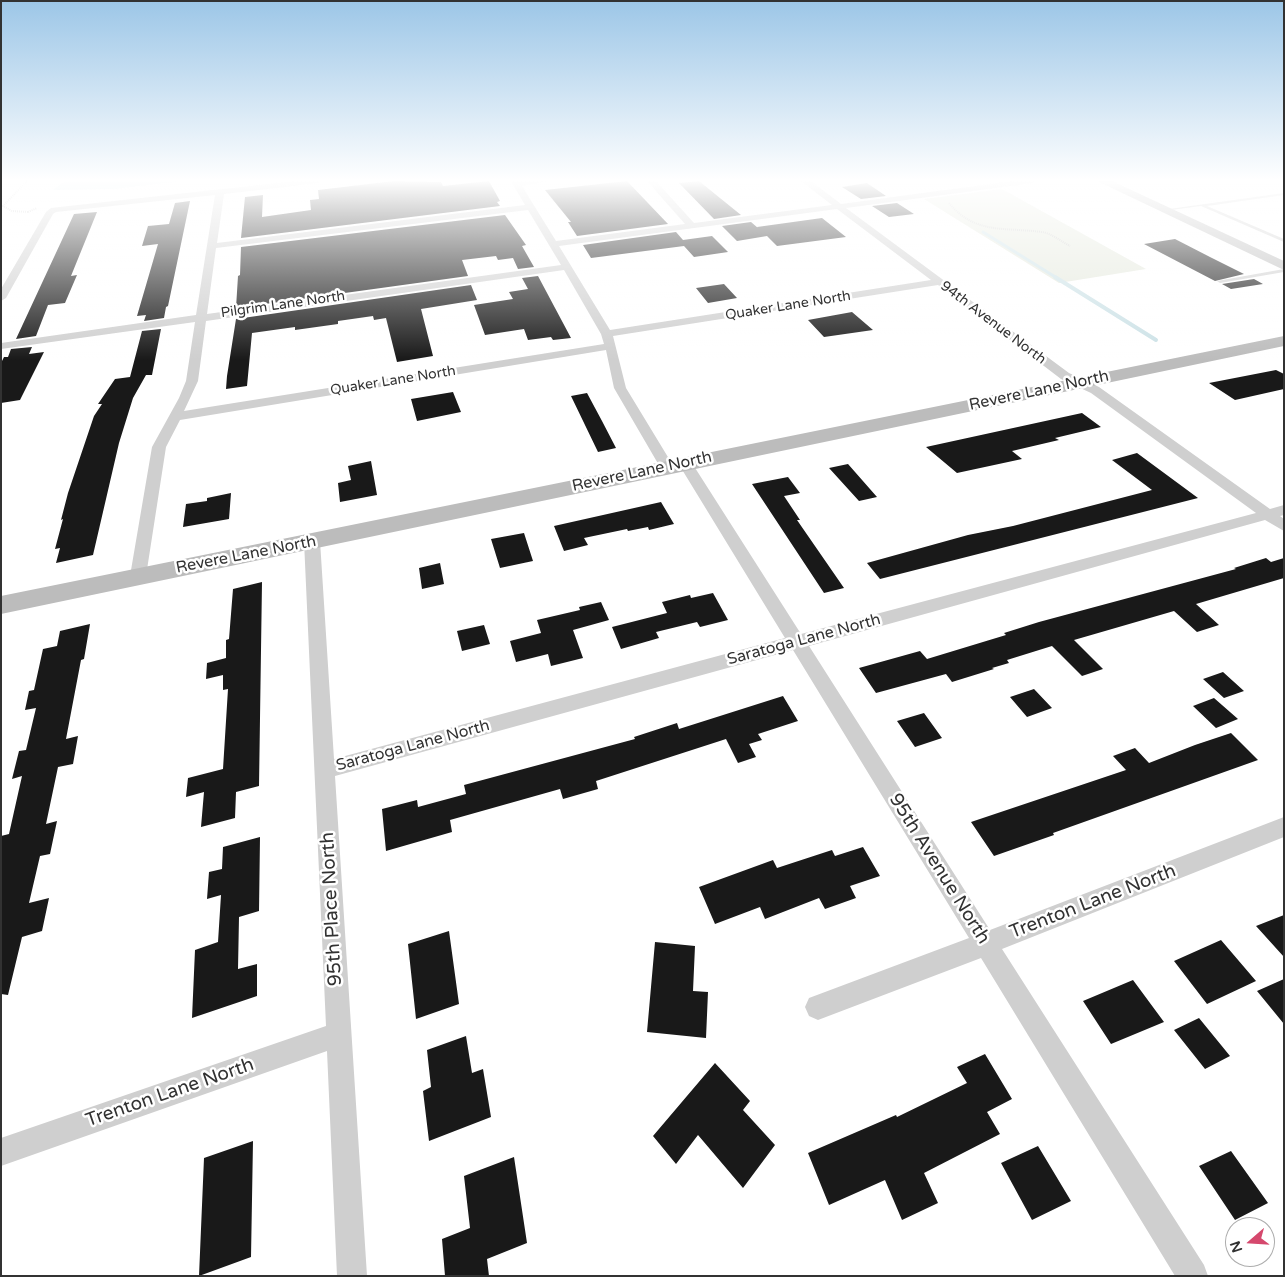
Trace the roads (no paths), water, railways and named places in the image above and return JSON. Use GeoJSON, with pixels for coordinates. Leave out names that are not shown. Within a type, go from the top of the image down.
{"type":"FeatureCollection","features":[{"type":"Feature","properties":{"kind":"street"},"geometry":{"type":"LineString","coordinates":[[1,298],[35,241]]}},
{"type":"Feature","properties":{"kind":"street"},"geometry":{"type":"LineString","coordinates":[[138,576],[159,447],[184,402],[192,380],[213,241]]}},
{"type":"Feature","properties":{"kind":"street"},"geometry":{"type":"LineString","coordinates":[[212,246],[256,241]]}},
{"type":"Feature","properties":{"kind":"street","name":"95th Avenue North"},"geometry":{"type":"LineString","coordinates":[[551,241],[609,340],[615,375],[620,388],[676,465],[798,642],[1194,1276]]}},
{"type":"Feature","properties":{"kind":"street"},"geometry":{"type":"LineString","coordinates":[[553,244],[579,241]]}},
{"type":"Feature","properties":{"kind":"street","name":"94th Avenue North"},"geometry":{"type":"LineString","coordinates":[[884,241],[1064,376],[1095,390],[1276,512],[1284,526]]}},
{"type":"Feature","properties":{"kind":"street"},"geometry":{"type":"LineString","coordinates":[[1227,241],[1284,268]]}},
{"type":"Feature","properties":{"kind":"street","name":"Pilgrim Lane North"},"geometry":{"type":"LineString","coordinates":[[1,346],[202,316],[566,267]]}},
{"type":"Feature","properties":{"kind":"street","name":"Quaker Lane North"},"geometry":{"type":"LineString","coordinates":[[174,417],[939,282]]}},
{"type":"Feature","properties":{"kind":"street","name":"Revere Lane North"},"geometry":{"type":"LineString","coordinates":[[2,608],[138,576],[1284,341]]}},
{"type":"Feature","properties":{"kind":"street","name":"Saratoga Lane North"},"geometry":{"type":"LineString","coordinates":[[325,770],[1276,512]]}},
{"type":"Feature","properties":{"kind":"street","name":"95th Place North"},"geometry":{"type":"LineString","coordinates":[[312,541],[352,1276]]}},
{"type":"Feature","properties":{"kind":"street","name":"Trenton Lane North"},"geometry":{"type":"LineString","coordinates":[[818,1007],[986,944],[1284,827]]}},
{"type":"Feature","properties":{"kind":"street","name":"Trenton Lane North"},"geometry":{"type":"LineString","coordinates":[[1,1152],[339,1034]]}},
{"type":"Feature","properties":{"kind":"lane"},"geometry":{"type":"LineString","coordinates":[[1220,281],[1284,268]]}},
{"type":"Feature","properties":{"kind":"waterway"},"geometry":{"type":"LineString","coordinates":[[997,241],[1057,278]]}},
{"type":"Feature","properties":{"kind":"waterway"},"geometry":{"type":"LineString","coordinates":[[1055,277],[1156,340]]}}]}
